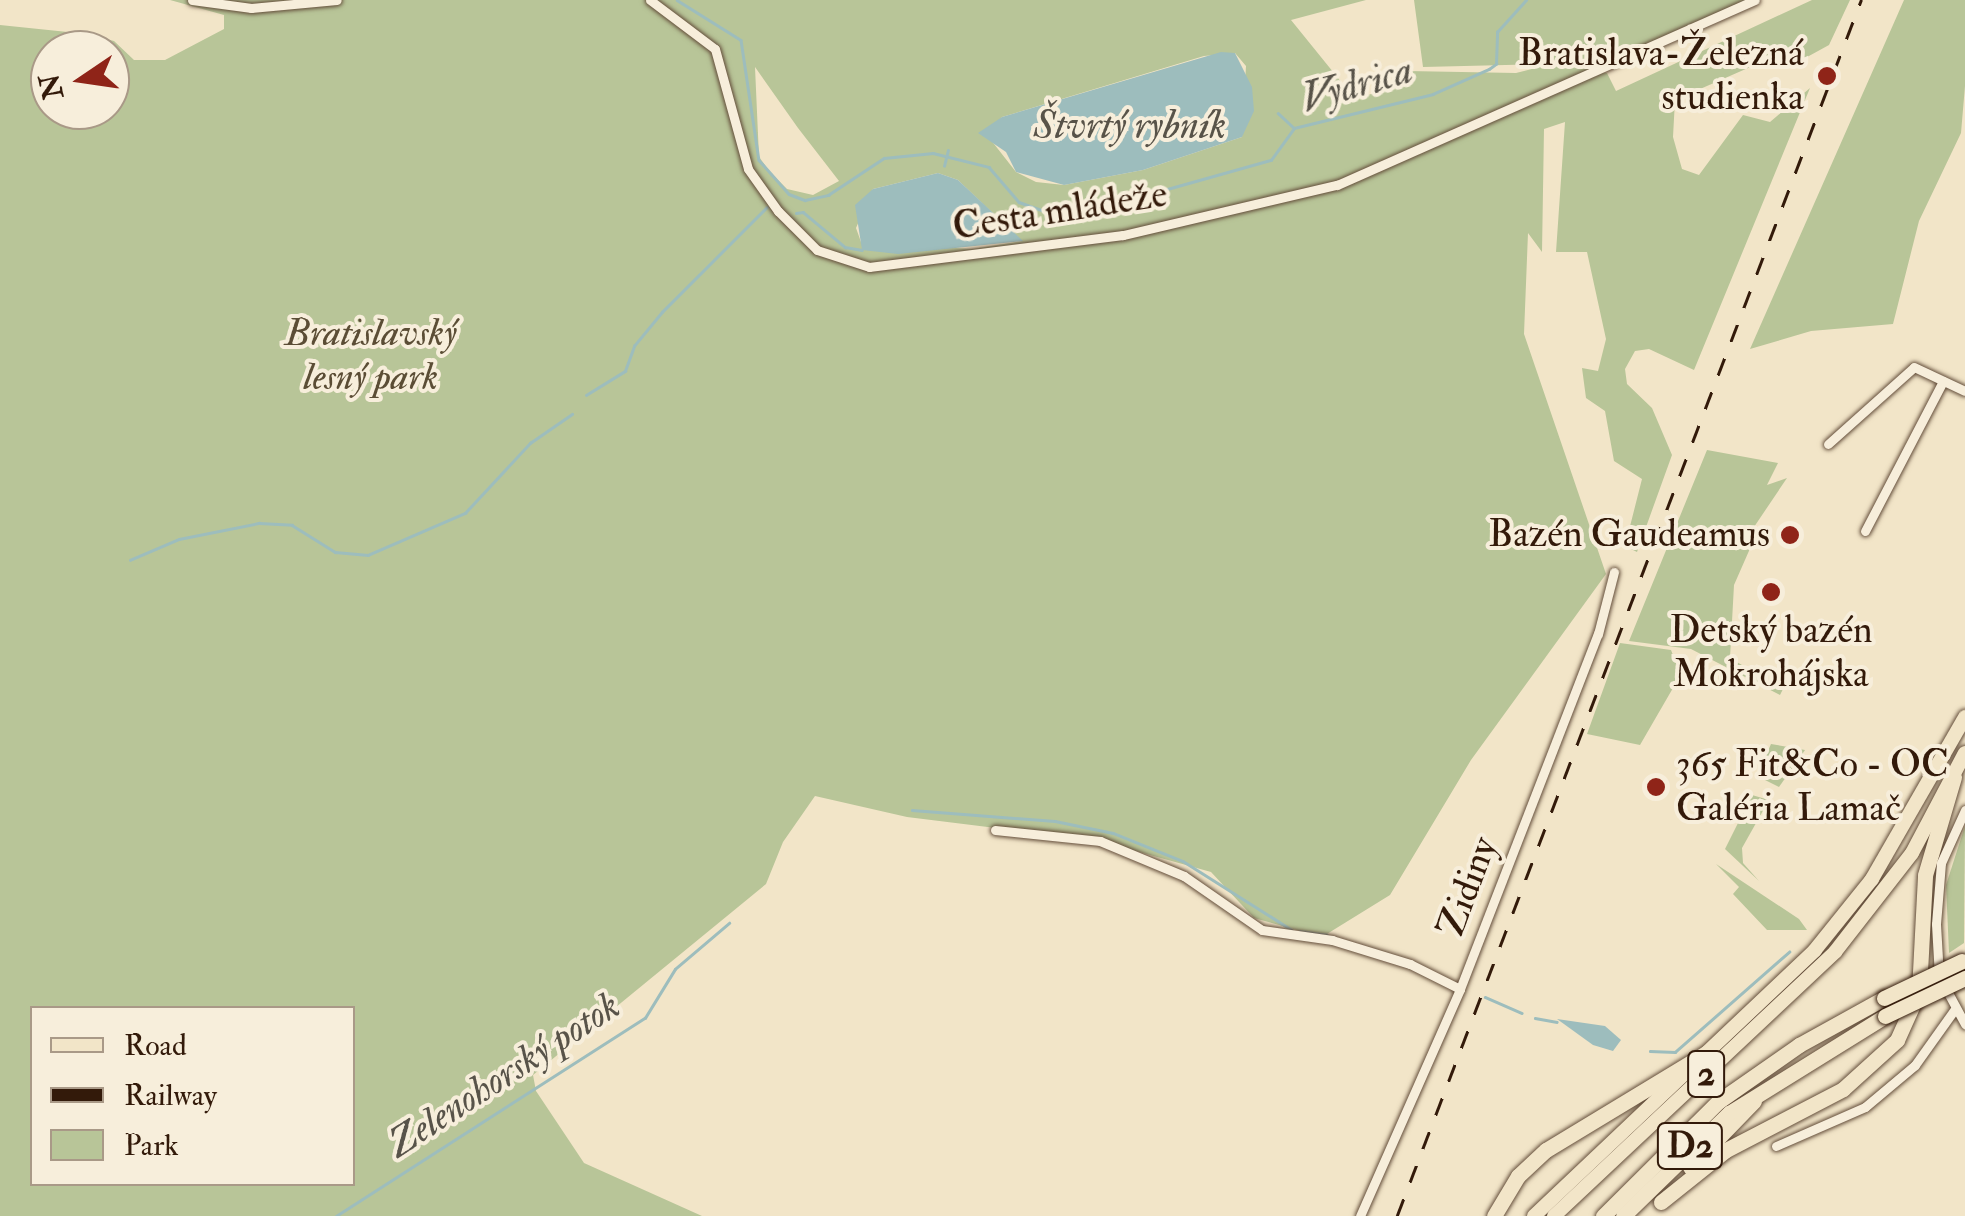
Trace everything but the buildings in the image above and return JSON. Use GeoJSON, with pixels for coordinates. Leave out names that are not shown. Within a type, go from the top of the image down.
{"type":"FeatureCollection","features":[{"type":"Feature","properties":{"kind":"highway"},"geometry":{"type":"LineString","coordinates":[[1661,1202],[1726,1150],[1843,1089],[1897,1040],[1919,991],[1926,875],[1954,777]]}},
{"type":"Feature","properties":{"kind":"highway","name":"D2"},"geometry":{"type":"LineString","coordinates":[[1602,1216],[1719,1101],[1799,1045],[1884,998],[1964,966]]}},
{"type":"Feature","properties":{"kind":"highway","name":"D2"},"geometry":{"type":"LineString","coordinates":[[1623,1216],[1692,1144],[1765,1086],[1964,966]]}},
{"type":"Feature","properties":{"kind":"highway"},"geometry":{"type":"LineString","coordinates":[[1494,1216],[1518,1176],[1554,1144],[1711,1050]]}},
{"type":"Feature","properties":{"kind":"highway"},"geometry":{"type":"LineString","coordinates":[[1649,1216],[1765,1086]]}},
{"type":"Feature","properties":{"kind":"main road","name":"2"},"geometry":{"type":"LineString","coordinates":[[1534,1216],[1791,976],[1872,880],[1965,717]]}},
{"type":"Feature","properties":{"kind":"main road","name":"2"},"geometry":{"type":"LineString","coordinates":[[1554,1216],[1836,952],[1901,869],[1965,753]]}},
{"type":"Feature","properties":{"kind":"street"},"geometry":{"type":"LineString","coordinates":[[192,0],[237,8],[337,0]]}},
{"type":"Feature","properties":{"kind":"street","name":"Cesta mládeže"},"geometry":{"type":"LineString","coordinates":[[650,0],[716,48],[748,169],[778,211],[817,250],[868,267],[1122,235],[1337,185],[1755,0]]}},
{"type":"Feature","properties":{"kind":"street"},"geometry":{"type":"LineString","coordinates":[[1828,444],[1914,367],[1965,392]]}},
{"type":"Feature","properties":{"kind":"street"},"geometry":{"type":"LineString","coordinates":[[1865,530],[1943,381]]}},
{"type":"Feature","properties":{"kind":"street","name":"Zidiny"},"geometry":{"type":"LineString","coordinates":[[1360,1216],[1460,989],[1598,634],[1614,572]]}},
{"type":"Feature","properties":{"kind":"street"},"geometry":{"type":"LineString","coordinates":[[1965,810],[1941,863],[1936,904],[1939,976],[1965,1024]]}},
{"type":"Feature","properties":{"kind":"street"},"geometry":{"type":"LineString","coordinates":[[995,830],[1100,841],[1184,876],[1262,930],[1338,942],[1410,964],[1460,989]]}},
{"type":"Feature","properties":{"kind":"street"},"geometry":{"type":"LineString","coordinates":[[1776,1146],[1865,1107],[1915,1064],[1955,1009]]}},
{"type":"Feature","properties":{"kind":"green space","name":"Bratislavský lesný park"},"geometry":{"type":"Polygon","coordinates":[[[170,0],[1366,0],[1291,20],[1342,83],[1368,95],[1390,88],[1407,71],[1516,73],[1551,64],[1423,67],[1414,0],[1746,0],[1601,66],[1555,63],[1607,73],[1616,91],[1812,0],[1850,0],[1829,45],[1798,62],[1764,61],[1675,100],[1673,137],[1682,169],[1699,175],[1743,115],[1770,122],[1810,88],[1694,370],[1649,349],[1635,351],[1625,369],[1627,384],[1652,408],[1672,455],[1637,552],[1625,546],[1642,479],[1614,461],[1605,411],[1586,398],[1582,368],[1598,371],[1606,339],[1587,252],[1556,252],[1565,122],[1544,129],[1542,252],[1528,233],[1524,334],[1606,574],[1471,760],[1390,895],[1322,937],[1254,918],[1211,872],[1100,841],[907,817],[815,796],[783,842],[766,884],[533,1075],[536,1091],[584,1163],[702,1216],[0,1216],[0,25],[48,30],[30,30],[30,130],[130,130],[130,56],[134,60],[165,60],[224,29],[224,15],[170,0]],[[1235,53],[1204,56],[1002,117],[987,135],[1016,172],[1036,182],[1064,185],[1143,170],[1242,137],[1246,66],[1235,53]],[[755,67],[759,157],[787,189],[813,195],[839,181],[755,67]],[[938,173],[873,189],[856,228],[861,242],[972,249],[1022,241],[958,180],[938,173]]]}},
{"type":"Feature","properties":{"kind":"green space"},"geometry":{"type":"Polygon","coordinates":[[[1904,0],[1965,0],[1965,86],[1961,133],[1919,221],[1893,324],[1811,331],[1750,349],[1904,0]]]}},
{"type":"Feature","properties":{"kind":"green space"},"geometry":{"type":"Polygon","coordinates":[[[1707,450],[1778,463],[1767,485],[1787,478],[1752,530],[1743,526],[1737,536],[1752,544],[1734,585],[1730,658],[1783,689],[1780,695],[1691,649],[1629,641],[1707,450]]]}},
{"type":"Feature","properties":{"kind":"green space"},"geometry":{"type":"Polygon","coordinates":[[[1620,643],[1671,650],[1684,683],[1673,688],[1640,745],[1587,734],[1620,643]]]}},
{"type":"Feature","properties":{"kind":"green space"},"geometry":{"type":"Polygon","coordinates":[[[1771,744],[1805,750],[1779,787],[1757,776],[1771,744]]]}},
{"type":"Feature","properties":{"kind":"green space"},"geometry":{"type":"Polygon","coordinates":[[[1752,795],[1769,800],[1742,848],[1743,863],[1759,881],[1725,849],[1752,795]]]}},
{"type":"Feature","properties":{"kind":"green space"},"geometry":{"type":"Polygon","coordinates":[[[1965,826],[1964,943],[1949,953],[1946,885],[1965,826]]]}},
{"type":"Feature","properties":{"kind":"green space"},"geometry":{"type":"Polygon","coordinates":[[[1716,864],[1799,919],[1807,930],[1767,930],[1733,894],[1739,887],[1716,864]]]}},
{"type":"Feature","properties":{"kind":"water","name":"Štvrtý rybník"},"geometry":{"type":"Polygon","coordinates":[[[1221,52],[1235,53],[1252,87],[1254,111],[1242,137],[1143,170],[1064,185],[1016,172],[1006,152],[978,133],[1002,117],[1221,52]]]}},
{"type":"Feature","properties":{"kind":"water"},"geometry":{"type":"Polygon","coordinates":[[[938,173],[958,180],[1023,241],[898,254],[862,250],[855,205],[873,189],[938,173]]]}},
{"type":"Feature","properties":{"kind":"water"},"geometry":{"type":"Polygon","coordinates":[[[1557,1019],[1605,1026],[1621,1040],[1613,1051],[1593,1045],[1557,1019]]]}},
{"type":"Feature","properties":{"kind":"waterway","name":"Vydrica"},"geometry":{"type":"LineString","coordinates":[[677,0],[741,40],[759,160],[789,194],[805,200],[828,195],[884,158],[933,153],[989,167],[1019,202],[1064,218],[1271,160],[1294,128],[1433,94],[1489,69],[1496,64],[1497,32],[1526,0]]}},
{"type":"Feature","properties":{"kind":"waterway"},"geometry":{"type":"LineString","coordinates":[[1278,113],[1294,128]]}},
{"type":"Feature","properties":{"kind":"waterway","name":"Vydrica"},"geometry":{"type":"LineString","coordinates":[[944,166],[948,150]]}},
{"type":"Feature","properties":{"kind":"waterway"},"geometry":{"type":"LineString","coordinates":[[586,395],[625,371],[634,346],[662,312],[767,207]]}},
{"type":"Feature","properties":{"kind":"waterway"},"geometry":{"type":"LineString","coordinates":[[796,213],[803,212],[845,247],[862,250]]}},
{"type":"Feature","properties":{"kind":"waterway"},"geometry":{"type":"LineString","coordinates":[[130,560],[179,539],[259,523],[292,525],[335,552],[368,555],[465,513],[530,443],[572,414]]}},
{"type":"Feature","properties":{"kind":"waterway","name":"Zelenohorský potok"},"geometry":{"type":"LineString","coordinates":[[912,810],[1055,821],[1113,833],[1183,861],[1292,930]]}},
{"type":"Feature","properties":{"kind":"waterway","name":"Zelenohorský potok"},"geometry":{"type":"LineString","coordinates":[[336,1216],[645,1018],[675,969],[729,923]]}},
{"type":"Feature","properties":{"kind":"waterway","name":"Zelenohorský potok"},"geometry":{"type":"LineString","coordinates":[[1300,931],[1327,935]]}},
{"type":"Feature","properties":{"kind":"waterway"},"geometry":{"type":"LineString","coordinates":[[1650,1051],[1675,1052],[1789,952]]}},
{"type":"Feature","properties":{"kind":"waterway","name":"Zelenohorský potok"},"geometry":{"type":"LineString","coordinates":[[1485,997],[1522,1013]]}},
{"type":"Feature","properties":{"kind":"waterway","name":"Zelenohorský potok"},"geometry":{"type":"LineString","coordinates":[[1535,1018],[1557,1022]]}},
{"type":"Feature","properties":{"kind":"railway"},"geometry":{"type":"LineString","coordinates":[[1397,1216],[1861,0]]}},
{"type":"Feature","properties":{"kind":"place","name":"Bratislava-Železná studienka"},"geometry":{"type":"Point","coordinates":[1827,76]}},
{"type":"Feature","properties":{"kind":"place","name":"Bazén Gaudeamus"},"geometry":{"type":"Point","coordinates":[1790,535]}},
{"type":"Feature","properties":{"kind":"place","name":"Detský bazén Mokrohájska"},"geometry":{"type":"Point","coordinates":[1771,592]}},
{"type":"Feature","properties":{"kind":"place","name":"365 Fit&Co - OC Galéria Lamač"},"geometry":{"type":"Point","coordinates":[1656,787]}}]}
